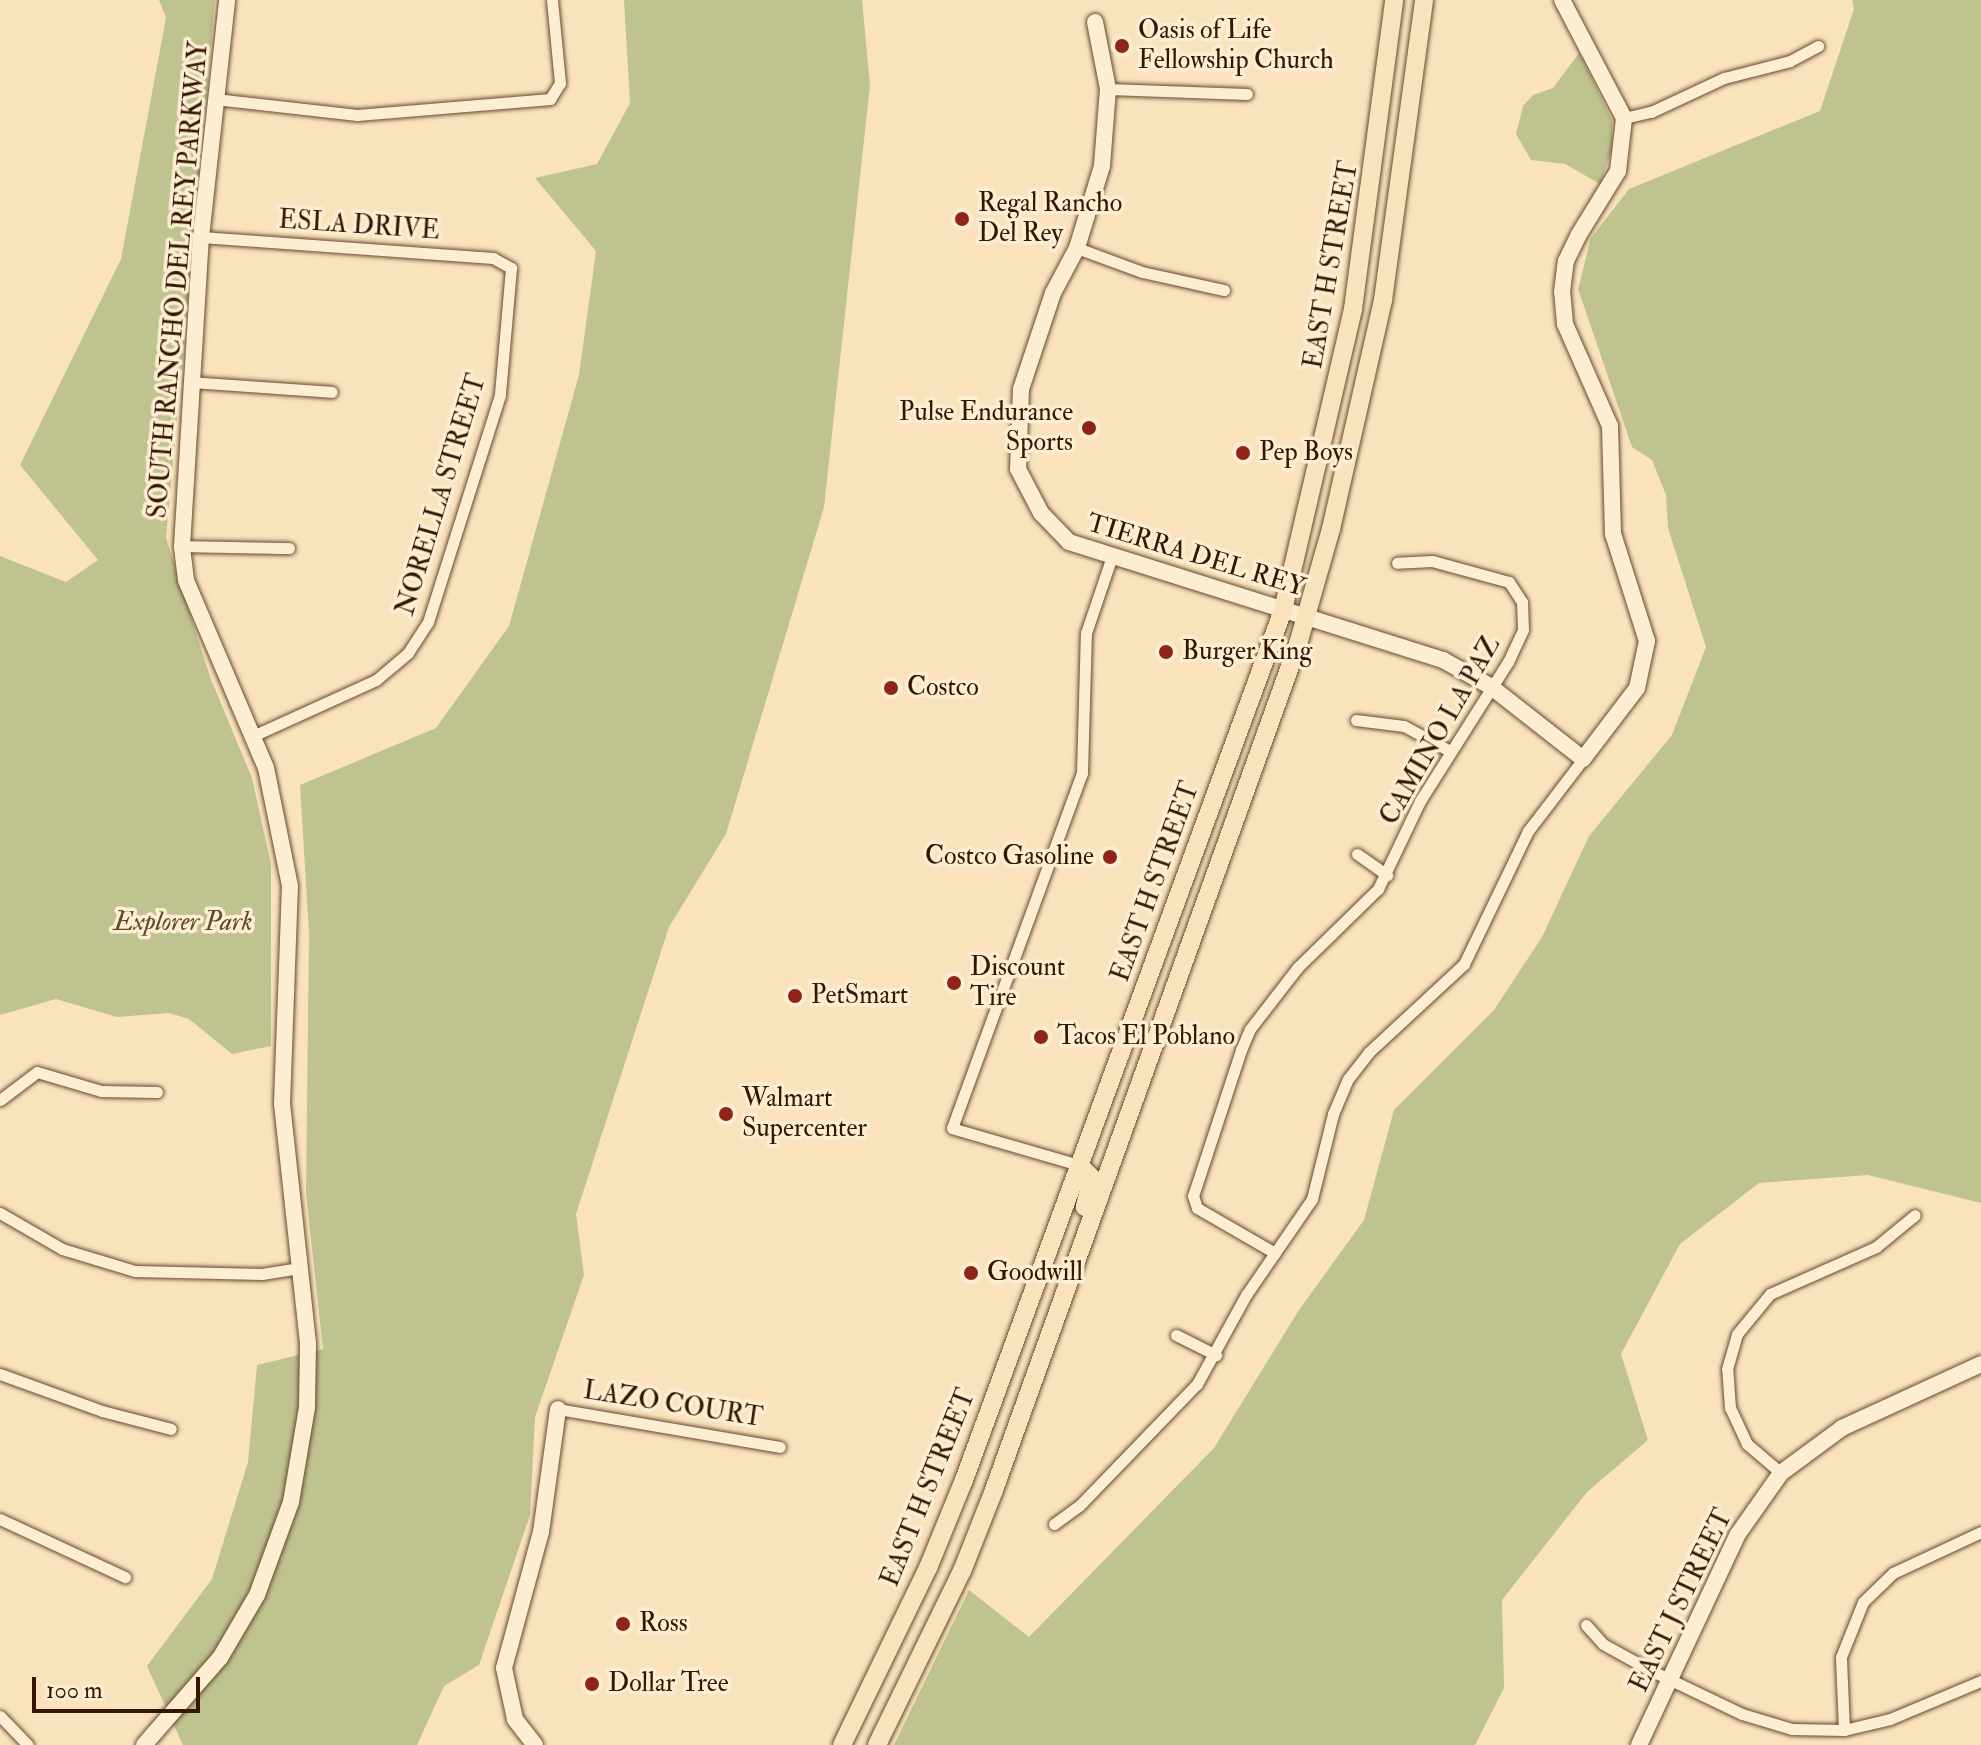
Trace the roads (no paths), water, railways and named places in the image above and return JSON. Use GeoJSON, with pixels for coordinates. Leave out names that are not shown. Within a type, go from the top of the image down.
{"type":"FeatureCollection","features":[{"type":"Feature","properties":{"kind":"main road","name":"EAST H STREET"},"geometry":{"type":"LineString","coordinates":[[842,1745],[940,1539],[1283,610],[1353,309],[1394,0]]}},
{"type":"Feature","properties":{"kind":"main road","name":"EAST H STREET"},"geometry":{"type":"LineString","coordinates":[[877,1745],[962,1571],[1087,1236],[1307,616],[1383,300],[1424,0]]}},
{"type":"Feature","properties":{"kind":"main road"},"geometry":{"type":"LineString","coordinates":[[1079,1165],[1092,1178],[1080,1226],[1087,1236]]}},
{"type":"Feature","properties":{"kind":"street","name":"SOUTH RANCHO DEL REY PARKWAY"},"geometry":{"type":"LineString","coordinates":[[144,1745],[220,1658],[257,1595],[278,1543],[307,1407],[300,1268],[282,1103],[290,886],[255,735],[186,580],[182,546],[201,237],[227,0]]}},
{"type":"Feature","properties":{"kind":"street"},"geometry":{"type":"LineString","coordinates":[[215,99],[357,115],[550,99],[560,83],[552,0]]}},
{"type":"Feature","properties":{"kind":"street"},"geometry":{"type":"LineString","coordinates":[[1054,1524],[1079,1506],[1190,1393],[1216,1355],[1275,1253],[1312,1199],[1333,1114],[1348,1079],[1369,1052],[1464,964],[1528,831],[1631,699],[1647,653],[1644,619],[1613,534],[1610,426],[1565,324],[1562,292],[1572,247],[1618,171],[1624,118],[1562,0]]}},
{"type":"Feature","properties":{"kind":"street","name":"TIERRA DEL REY"},"geometry":{"type":"LineString","coordinates":[[1095,22],[1108,89],[1102,166],[1077,248],[1053,293],[1027,362],[1016,441],[1018,469],[1041,513],[1069,542],[1443,660],[1490,686],[1583,759]]}},
{"type":"Feature","properties":{"kind":"street"},"geometry":{"type":"LineString","coordinates":[[1624,118],[1651,112],[1724,78],[1790,61],[1818,46]]}},
{"type":"Feature","properties":{"kind":"street"},"geometry":{"type":"LineString","coordinates":[[1108,89],[1247,94]]}},
{"type":"Feature","properties":{"kind":"street","name":"ESLA DRIVE"},"geometry":{"type":"LineString","coordinates":[[201,237],[493,258],[511,268]]}},
{"type":"Feature","properties":{"kind":"street"},"geometry":{"type":"LineString","coordinates":[[1077,248],[1142,272],[1224,290]]}},
{"type":"Feature","properties":{"kind":"street","name":"NORELLA STREET"},"geometry":{"type":"LineString","coordinates":[[255,735],[376,680],[408,653],[428,622],[500,395],[511,268]]}},
{"type":"Feature","properties":{"kind":"street"},"geometry":{"type":"LineString","coordinates":[[190,382],[332,392]]}},
{"type":"Feature","properties":{"kind":"street"},"geometry":{"type":"LineString","coordinates":[[182,546],[289,548]]}},
{"type":"Feature","properties":{"kind":"street"},"geometry":{"type":"LineString","coordinates":[[1079,1165],[952,1128],[1082,773],[1086,633],[1112,556]]}},
{"type":"Feature","properties":{"kind":"street","name":"CAMINO LA PAZ"},"geometry":{"type":"LineString","coordinates":[[1275,1253],[1197,1208],[1193,1196],[1250,1029],[1298,967],[1387,875],[1450,751],[1523,630],[1524,611],[1514,588],[1432,561],[1397,563]]}},
{"type":"Feature","properties":{"kind":"street"},"geometry":{"type":"LineString","coordinates":[[1356,720],[1404,726],[1450,751]]}},
{"type":"Feature","properties":{"kind":"street"},"geometry":{"type":"LineString","coordinates":[[1357,854],[1387,875]]}},
{"type":"Feature","properties":{"kind":"street"},"geometry":{"type":"LineString","coordinates":[[0,1100],[37,1072],[101,1091],[157,1092]]}},
{"type":"Feature","properties":{"kind":"street"},"geometry":{"type":"LineString","coordinates":[[0,1213],[62,1249],[135,1271],[262,1274],[300,1268]]}},
{"type":"Feature","properties":{"kind":"street"},"geometry":{"type":"LineString","coordinates":[[1781,1473],[1747,1444],[1730,1408],[1727,1369],[1737,1334],[1770,1294],[1876,1247],[1915,1215]]}},
{"type":"Feature","properties":{"kind":"street"},"geometry":{"type":"LineString","coordinates":[[1176,1335],[1216,1355]]}},
{"type":"Feature","properties":{"kind":"street","name":"EAST J STREET"},"geometry":{"type":"LineString","coordinates":[[1639,1745],[1738,1534],[1781,1473],[1842,1428],[1981,1364]]}},
{"type":"Feature","properties":{"kind":"street"},"geometry":{"type":"LineString","coordinates":[[0,1374],[102,1411],[171,1429]]}},
{"type":"Feature","properties":{"kind":"street"},"geometry":{"type":"LineString","coordinates":[[535,1745],[515,1719],[504,1668],[541,1532],[558,1409]]}},
{"type":"Feature","properties":{"kind":"street","name":"LAZO COURT"},"geometry":{"type":"LineString","coordinates":[[558,1409],[780,1447]]}},
{"type":"Feature","properties":{"kind":"street"},"geometry":{"type":"LineString","coordinates":[[0,1519],[125,1577]]}},
{"type":"Feature","properties":{"kind":"street"},"geometry":{"type":"LineString","coordinates":[[1844,1730],[1841,1657],[1863,1602],[1893,1573],[1981,1532]]}},
{"type":"Feature","properties":{"kind":"street"},"geometry":{"type":"LineString","coordinates":[[1586,1625],[1603,1644],[1670,1679],[1768,1723],[1844,1730],[1890,1719],[1981,1681]]}},
{"type":"Feature","properties":{"kind":"street"},"geometry":{"type":"LineString","coordinates":[[0,1716],[28,1745]]}},
{"type":"Feature","properties":{"kind":"place","name":"Oasis of Life Fellowship Church"},"geometry":{"type":"Point","coordinates":[1122,46]}},
{"type":"Feature","properties":{"kind":"place","name":"Regal Rancho Del Rey"},"geometry":{"type":"Point","coordinates":[962,219]}},
{"type":"Feature","properties":{"kind":"place","name":"Pulse Endurance Sports"},"geometry":{"type":"Point","coordinates":[1089,428]}},
{"type":"Feature","properties":{"kind":"place","name":"Pep Boys"},"geometry":{"type":"Point","coordinates":[1243,453]}},
{"type":"Feature","properties":{"kind":"place","name":"Burger King"},"geometry":{"type":"Point","coordinates":[1166,652]}},
{"type":"Feature","properties":{"kind":"place","name":"Costco"},"geometry":{"type":"Point","coordinates":[891,688]}},
{"type":"Feature","properties":{"kind":"place","name":"Costco Gasoline"},"geometry":{"type":"Point","coordinates":[1110,857]}},
{"type":"Feature","properties":{"kind":"place","name":"Discount Tire"},"geometry":{"type":"Point","coordinates":[954,983]}},
{"type":"Feature","properties":{"kind":"place","name":"PetSmart"},"geometry":{"type":"Point","coordinates":[795,996]}},
{"type":"Feature","properties":{"kind":"place","name":"Tacos El Poblano"},"geometry":{"type":"Point","coordinates":[1041,1037]}},
{"type":"Feature","properties":{"kind":"place","name":"Walmart Supercenter"},"geometry":{"type":"Point","coordinates":[726,1114]}},
{"type":"Feature","properties":{"kind":"place","name":"Goodwill"},"geometry":{"type":"Point","coordinates":[971,1273]}},
{"type":"Feature","properties":{"kind":"place","name":"Ross"},"geometry":{"type":"Point","coordinates":[623,1624]}},
{"type":"Feature","properties":{"kind":"place","name":"Dollar Tree"},"geometry":{"type":"Point","coordinates":[592,1684]}},
{"type":"Feature","properties":{"kind":"park label","name":"Explorer Park"},"geometry":{"type":"Point","coordinates":[183,923]}}]}
